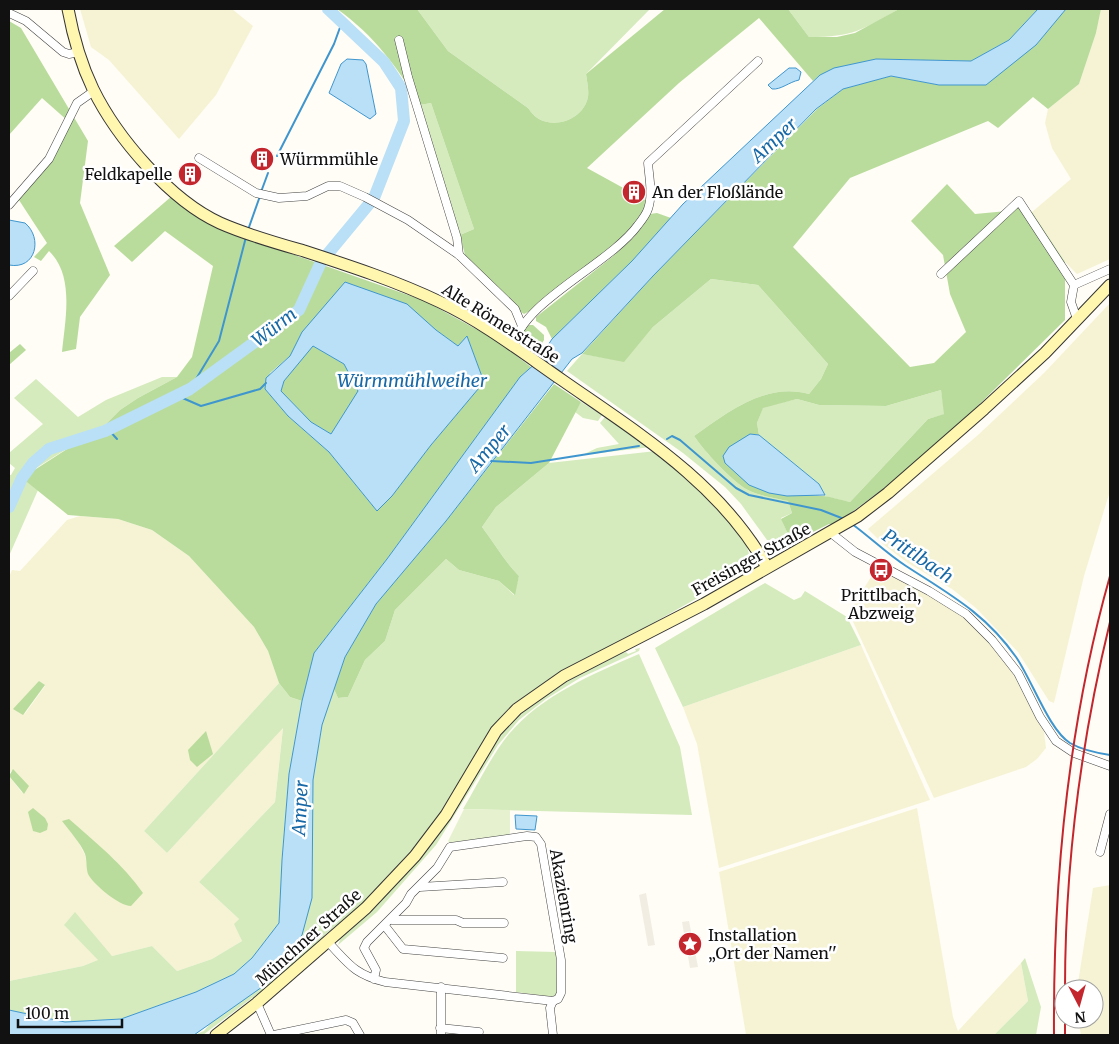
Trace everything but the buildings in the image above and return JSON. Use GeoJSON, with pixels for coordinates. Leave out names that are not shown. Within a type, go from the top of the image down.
{"type":"FeatureCollection","features":[{"type":"Feature","properties":{"kind":"main road","name":"Alte Römerstraße"},"geometry":{"type":"LineString","coordinates":[[68,9],[79,52],[94,91],[126,140],[175,193],[217,221],[241,231],[335,261],[441,302],[514,347],[656,446],[692,476],[742,528],[767,567]]}},
{"type":"Feature","properties":{"kind":"main road","name":"Freisinger Straße"},"geometry":{"type":"LineString","coordinates":[[415,856],[446,815],[496,731],[516,709],[564,676],[666,624],[849,522],[888,492],[984,409],[1045,353],[1110,285]]}},
{"type":"Feature","properties":{"kind":"main road","name":"Münchner Straße"},"geometry":{"type":"LineString","coordinates":[[216,1035],[257,1003],[366,908],[415,856]]}},
{"type":"Feature","properties":{"kind":"street"},"geometry":{"type":"LineString","coordinates":[[9,13],[26,21],[63,52],[69,54],[79,52]]}},
{"type":"Feature","properties":{"kind":"street"},"geometry":{"type":"LineString","coordinates":[[399,40],[408,77],[457,238],[460,255]]}},
{"type":"Feature","properties":{"kind":"street"},"geometry":{"type":"LineString","coordinates":[[514,347],[516,336],[522,326],[560,291],[609,255],[631,234],[647,212],[649,206],[648,163],[758,61]]}},
{"type":"Feature","properties":{"kind":"street"},"geometry":{"type":"LineString","coordinates":[[9,205],[49,159],[77,103],[94,91]]}},
{"type":"Feature","properties":{"kind":"street"},"geometry":{"type":"LineString","coordinates":[[199,158],[256,193],[279,198],[308,196],[328,186],[340,186],[365,197],[408,220],[460,255],[514,309],[522,326]]}},
{"type":"Feature","properties":{"kind":"street"},"geometry":{"type":"LineString","coordinates":[[941,274],[1019,201],[1074,285],[1071,302],[1077,319]]}},
{"type":"Feature","properties":{"kind":"street"},"geometry":{"type":"LineString","coordinates":[[1074,285],[1110,269]]}},
{"type":"Feature","properties":{"kind":"street"},"geometry":{"type":"LineString","coordinates":[[10,292],[33,271]]}},
{"type":"Feature","properties":{"kind":"street"},"geometry":{"type":"LineString","coordinates":[[831,533],[855,552],[929,591],[966,614],[1000,648],[1018,673],[1040,717],[1056,741],[1074,753],[1110,766]]}},
{"type":"Feature","properties":{"kind":"street"},"geometry":{"type":"LineString","coordinates":[[1100,852],[1110,814]]}},
{"type":"Feature","properties":{"kind":"street","name":"Akazienring"},"geometry":{"type":"LineString","coordinates":[[374,979],[376,970],[364,948],[392,920],[450,847],[528,836],[536,837],[541,844],[561,960],[561,993],[558,999],[553,1000]]}},
{"type":"Feature","properties":{"kind":"street"},"geometry":{"type":"LineString","coordinates":[[420,887],[503,882]]}},
{"type":"Feature","properties":{"kind":"street"},"geometry":{"type":"LineString","coordinates":[[392,920],[456,920],[463,923],[504,923]]}},
{"type":"Feature","properties":{"kind":"street"},"geometry":{"type":"LineString","coordinates":[[386,926],[403,949],[503,958]]}},
{"type":"Feature","properties":{"kind":"street"},"geometry":{"type":"LineString","coordinates":[[328,942],[358,973],[374,979],[553,1000],[550,1008],[553,1035]]}},
{"type":"Feature","properties":{"kind":"street"},"geometry":{"type":"LineString","coordinates":[[441,987],[441,1032],[479,1032]]}},
{"type":"Feature","properties":{"kind":"street"},"geometry":{"type":"LineString","coordinates":[[257,1003],[272,1035],[346,1020],[353,1023],[360,1035]]}},
{"type":"Feature","properties":{"kind":"shaded area"},"geometry":{"type":"Polygon","coordinates":[[[80,9],[232,9],[253,26],[216,95],[179,139],[109,60],[91,47],[80,9]]]}},
{"type":"Feature","properties":{"kind":"shaded area"},"geometry":{"type":"Polygon","coordinates":[[[1101,9],[1110,9],[1110,259],[1077,274],[1065,262],[1032,212],[1071,179],[1052,148],[1045,123],[1048,109],[1079,84],[1096,33],[1101,9]]]}},
{"type":"Feature","properties":{"kind":"shaded area"},"geometry":{"type":"Polygon","coordinates":[[[1110,303],[1110,491],[1084,576],[1054,703],[1049,701],[1018,652],[976,608],[952,589],[908,563],[884,545],[868,529],[978,435],[1044,373],[1110,303]]]}},
{"type":"Feature","properties":{"kind":"shaded area"},"geometry":{"type":"Polygon","coordinates":[[[80,516],[118,519],[152,530],[189,556],[254,627],[268,651],[279,683],[144,831],[167,853],[283,727],[275,802],[199,882],[239,919],[235,924],[242,941],[212,959],[177,971],[152,946],[112,956],[64,925],[99,960],[83,966],[9,981],[9,776],[23,794],[13,770],[9,773],[9,577],[12,570],[20,571],[67,520],[80,516]],[[39,681],[24,715],[45,686],[39,681]],[[206,732],[190,760],[208,743],[206,732]],[[63,822],[78,841],[85,855],[89,875],[142,893],[114,859],[63,822]]]}},
{"type":"Feature","properties":{"kind":"shaded area"},"geometry":{"type":"Polygon","coordinates":[[[877,567],[929,594],[962,615],[998,651],[1018,681],[1044,732],[1046,748],[1037,759],[1026,767],[934,798],[849,613],[877,567]]]}},
{"type":"Feature","properties":{"kind":"shaded area"},"geometry":{"type":"Polygon","coordinates":[[[861,645],[930,800],[719,868],[697,744],[683,707],[861,645]]]}},
{"type":"Feature","properties":{"kind":"shaded area"},"geometry":{"type":"Polygon","coordinates":[[[917,808],[953,1017],[958,1031],[1021,963],[1028,1001],[994,1035],[746,1035],[719,872],[917,808]]]}},
{"type":"Feature","properties":{"kind":"shaded area"},"geometry":{"type":"Polygon","coordinates":[[[1110,885],[1110,1035],[1081,1035],[1080,1029],[1104,1029],[1104,979],[1079,979],[1093,888],[1110,885]]]}},
{"type":"Feature","properties":{"kind":"shaded area"},"geometry":{"type":"Polygon","coordinates":[[[646,893],[655,945],[648,946],[639,895],[646,893]]]}},
{"type":"Feature","properties":{"kind":"shaded area"},"geometry":{"type":"Polygon","coordinates":[[[689,921],[698,967],[690,968],[682,922],[689,921]]]}},
{"type":"Feature","properties":{"kind":"green space"},"geometry":{"type":"Polygon","coordinates":[[[337,9],[417,9],[448,51],[528,108],[538,118],[554,123],[569,120],[581,111],[588,97],[586,74],[665,9],[788,9],[809,37],[837,37],[855,33],[899,9],[1038,9],[1009,40],[971,61],[876,59],[820,75],[813,81],[759,18],[679,83],[587,168],[647,201],[633,227],[623,238],[601,258],[545,301],[524,314],[518,310],[512,300],[466,259],[460,235],[474,229],[431,103],[420,105],[403,78],[374,41],[351,19],[337,9]]]}},
{"type":"Feature","properties":{"kind":"green space"},"geometry":{"type":"Polygon","coordinates":[[[417,9],[650,9],[586,74],[588,97],[581,111],[569,120],[554,123],[538,118],[528,108],[448,51],[417,9]]]}},
{"type":"Feature","properties":{"kind":"green space"},"geometry":{"type":"Polygon","coordinates":[[[788,9],[899,9],[857,31],[836,36],[809,37],[788,9]]]}},
{"type":"Feature","properties":{"kind":"green space"},"geometry":{"type":"Polygon","coordinates":[[[1066,9],[1101,9],[1096,33],[1079,84],[1048,109],[1033,97],[998,128],[988,121],[850,178],[793,247],[910,367],[934,363],[966,332],[950,294],[943,255],[911,221],[947,184],[975,214],[1007,211],[1014,200],[1032,212],[1065,262],[1065,320],[936,447],[836,524],[829,524],[801,538],[787,532],[781,519],[792,513],[788,501],[761,495],[746,489],[718,465],[694,436],[734,409],[763,396],[793,391],[809,394],[821,379],[828,364],[758,285],[711,279],[653,327],[624,362],[582,354],[653,276],[817,109],[843,89],[891,76],[939,85],[1036,45],[1066,9]],[[941,390],[886,406],[819,405],[797,399],[763,408],[757,423],[759,435],[750,434],[749,485],[770,492],[823,496],[850,502],[928,419],[944,414],[941,390]]]}},
{"type":"Feature","properties":{"kind":"green space"},"geometry":{"type":"Polygon","coordinates":[[[9,21],[21,28],[88,141],[80,203],[110,275],[80,317],[76,349],[62,352],[66,299],[62,273],[57,261],[49,251],[41,261],[34,257],[47,243],[17,197],[49,159],[68,121],[42,98],[9,135],[9,21]]]}},
{"type":"Feature","properties":{"kind":"green space"},"geometry":{"type":"Polygon","coordinates":[[[431,103],[474,229],[460,235],[420,105],[431,103]]]}},
{"type":"Feature","properties":{"kind":"green space"},"geometry":{"type":"Polygon","coordinates":[[[172,196],[235,234],[425,301],[496,340],[531,367],[520,377],[387,559],[314,653],[302,701],[290,697],[279,683],[268,651],[254,627],[189,556],[152,530],[118,519],[68,515],[22,478],[106,424],[120,410],[138,398],[177,377],[192,357],[213,266],[165,231],[132,262],[114,246],[172,196]],[[345,282],[290,356],[270,373],[265,389],[288,416],[329,452],[377,511],[392,496],[431,445],[484,382],[467,336],[458,346],[436,330],[345,282]]]}},
{"type":"Feature","properties":{"kind":"green space"},"geometry":{"type":"Polygon","coordinates":[[[657,213],[671,218],[632,261],[552,339],[546,327],[536,321],[536,317],[612,257],[634,237],[650,214],[657,213]]]}},
{"type":"Feature","properties":{"kind":"green space"},"geometry":{"type":"Polygon","coordinates":[[[711,279],[758,285],[828,364],[821,379],[809,394],[793,391],[763,396],[734,409],[694,436],[718,465],[746,489],[761,495],[788,501],[792,513],[781,518],[787,532],[801,538],[785,546],[767,540],[741,504],[725,487],[683,453],[567,371],[582,354],[624,361],[653,327],[711,279]]]}},
{"type":"Feature","properties":{"kind":"green space"},"geometry":{"type":"Polygon","coordinates":[[[529,325],[533,325],[544,335],[544,340],[538,350],[526,343],[521,335],[529,325]]]}},
{"type":"Feature","properties":{"kind":"green space"},"geometry":{"type":"Polygon","coordinates":[[[20,344],[26,350],[9,365],[9,353],[20,344]]]}},
{"type":"Feature","properties":{"kind":"green space"},"geometry":{"type":"Polygon","coordinates":[[[312,345],[344,364],[359,391],[331,434],[311,422],[281,391],[284,381],[312,345]]]}},
{"type":"Feature","properties":{"kind":"green space"},"geometry":{"type":"Polygon","coordinates":[[[162,377],[177,377],[138,398],[120,410],[106,424],[22,477],[38,490],[9,556],[9,475],[11,475],[15,468],[9,463],[9,453],[43,424],[14,398],[36,379],[78,417],[106,400],[162,377]]]}},
{"type":"Feature","properties":{"kind":"green space"},"geometry":{"type":"Polygon","coordinates":[[[554,384],[581,402],[549,463],[496,507],[482,527],[519,576],[515,595],[499,581],[459,570],[446,559],[395,610],[385,641],[365,660],[348,697],[338,698],[334,689],[345,657],[376,604],[446,521],[554,384]]]}},
{"type":"Feature","properties":{"kind":"green space"},"geometry":{"type":"Polygon","coordinates":[[[941,390],[945,414],[928,419],[850,502],[823,496],[825,495],[819,484],[759,435],[757,423],[763,407],[797,399],[819,405],[886,406],[941,390]]]}},
{"type":"Feature","properties":{"kind":"green space"},"geometry":{"type":"Polygon","coordinates":[[[581,402],[602,415],[598,421],[583,418],[575,412],[581,402]]]}},
{"type":"Feature","properties":{"kind":"green space"},"geometry":{"type":"Polygon","coordinates":[[[605,417],[651,447],[582,455],[597,448],[619,444],[600,423],[605,417]]]}},
{"type":"Feature","properties":{"kind":"green space"},"geometry":{"type":"Polygon","coordinates":[[[656,451],[717,505],[732,523],[744,540],[749,556],[747,570],[529,693],[495,725],[428,834],[364,903],[329,931],[284,974],[203,1035],[194,1035],[204,1031],[312,898],[313,780],[322,725],[334,689],[338,698],[348,697],[365,660],[385,641],[395,610],[446,559],[459,570],[499,581],[514,595],[519,576],[482,527],[496,507],[549,463],[656,451]]]}},
{"type":"Feature","properties":{"kind":"green space"},"geometry":{"type":"Polygon","coordinates":[[[765,583],[794,600],[801,597],[805,591],[847,617],[861,645],[683,707],[655,648],[765,583]]]}},
{"type":"Feature","properties":{"kind":"green space"},"geometry":{"type":"Polygon","coordinates":[[[640,648],[639,651],[580,678],[546,699],[519,720],[498,745],[436,845],[377,912],[338,945],[341,937],[368,913],[508,722],[547,691],[610,657],[626,652],[628,654],[640,648]]]}},
{"type":"Feature","properties":{"kind":"green space"},"geometry":{"type":"Polygon","coordinates":[[[639,654],[680,747],[692,815],[463,809],[496,751],[522,720],[569,687],[639,654]]]}},
{"type":"Feature","properties":{"kind":"green space"},"geometry":{"type":"Polygon","coordinates":[[[39,681],[45,685],[23,715],[13,709],[39,681]]]}},
{"type":"Feature","properties":{"kind":"green space"},"geometry":{"type":"Polygon","coordinates":[[[279,683],[290,697],[302,701],[289,774],[279,923],[252,958],[234,974],[196,992],[121,1019],[65,1022],[9,1010],[9,981],[83,966],[98,960],[64,925],[75,912],[112,956],[152,946],[177,971],[212,959],[242,941],[234,924],[239,919],[199,882],[275,802],[283,728],[167,853],[144,831],[279,683]]]}},
{"type":"Feature","properties":{"kind":"green space"},"geometry":{"type":"Polygon","coordinates":[[[206,731],[213,754],[197,767],[190,760],[188,750],[206,731]]]}},
{"type":"Feature","properties":{"kind":"green space"},"geometry":{"type":"Polygon","coordinates":[[[13,769],[29,786],[24,794],[9,776],[13,769]]]}},
{"type":"Feature","properties":{"kind":"green space"},"geometry":{"type":"Polygon","coordinates":[[[33,808],[45,818],[48,824],[47,830],[40,833],[33,831],[28,812],[33,808]]]}},
{"type":"Feature","properties":{"kind":"green space"},"geometry":{"type":"Polygon","coordinates":[[[464,809],[510,810],[510,836],[451,844],[448,841],[464,809]]]}},
{"type":"Feature","properties":{"kind":"green space"},"geometry":{"type":"Polygon","coordinates":[[[69,819],[118,863],[143,893],[131,906],[113,899],[88,874],[86,856],[78,841],[62,821],[69,819]]]}},
{"type":"Feature","properties":{"kind":"green space"},"geometry":{"type":"Polygon","coordinates":[[[516,951],[556,952],[557,995],[553,997],[516,992],[516,951]]]}},
{"type":"Feature","properties":{"kind":"green space"},"geometry":{"type":"Polygon","coordinates":[[[1025,958],[1041,1007],[1036,1035],[994,1035],[1028,1001],[1021,963],[1025,958]]]}},
{"type":"Feature","properties":{"kind":"water","name":"Amper"},"geometry":{"type":"Polygon","coordinates":[[[1038,9],[1066,9],[1036,45],[986,85],[939,85],[891,76],[843,89],[816,109],[653,276],[582,353],[572,359],[446,521],[376,604],[345,657],[322,725],[313,780],[312,898],[302,935],[272,980],[194,1035],[9,1035],[9,1010],[65,1022],[121,1019],[196,992],[234,974],[252,958],[279,923],[289,774],[302,701],[314,653],[387,559],[520,377],[537,362],[552,339],[632,261],[683,204],[820,75],[834,68],[876,59],[971,61],[1009,40],[1038,9]]]}},
{"type":"Feature","properties":{"kind":"water"},"geometry":{"type":"Polygon","coordinates":[[[347,59],[363,60],[366,64],[376,114],[370,119],[329,93],[341,64],[347,59]]]}},
{"type":"Feature","properties":{"kind":"water"},"geometry":{"type":"Polygon","coordinates":[[[789,68],[796,68],[801,72],[799,80],[775,89],[768,85],[789,68]]]}},
{"type":"Feature","properties":{"kind":"water"},"geometry":{"type":"Polygon","coordinates":[[[9,220],[25,223],[31,229],[34,237],[34,252],[31,258],[25,263],[18,265],[9,265],[9,220]]]}},
{"type":"Feature","properties":{"kind":"water","name":"Würmmühlweiher"},"geometry":{"type":"Polygon","coordinates":[[[345,282],[407,304],[436,330],[458,346],[467,336],[484,382],[431,445],[392,496],[377,511],[329,452],[288,416],[265,389],[266,378],[290,356],[302,332],[345,282]],[[313,346],[284,381],[281,391],[311,422],[331,434],[358,391],[344,364],[313,346]]]}},
{"type":"Feature","properties":{"kind":"water"},"geometry":{"type":"Polygon","coordinates":[[[750,434],[759,435],[819,484],[825,495],[787,496],[769,493],[749,485],[725,463],[723,456],[729,447],[750,434]]]}},
{"type":"Feature","properties":{"kind":"water"},"geometry":{"type":"Polygon","coordinates":[[[515,815],[537,816],[535,830],[516,829],[515,815]]]}},
{"type":"Feature","properties":{"kind":"waterway","name":"Würm"},"geometry":{"type":"LineString","coordinates":[[9,507],[22,478],[33,463],[49,449],[105,431],[190,389],[299,310],[321,262],[374,198],[404,121],[401,88],[384,62],[328,9]]}},
{"type":"Feature","properties":{"kind":"waterway"},"geometry":{"type":"LineString","coordinates":[[277,156],[334,44],[342,22]]}},
{"type":"Feature","properties":{"kind":"waterway"},"geometry":{"type":"LineString","coordinates":[[261,192],[268,173]]}},
{"type":"Feature","properties":{"kind":"waterway"},"geometry":{"type":"LineString","coordinates":[[248,230],[260,196]]}},
{"type":"Feature","properties":{"kind":"waterway"},"geometry":{"type":"LineString","coordinates":[[190,389],[219,341],[246,237]]}},
{"type":"Feature","properties":{"kind":"waterway"},"geometry":{"type":"LineString","coordinates":[[178,396],[201,406],[260,389],[266,383]]}},
{"type":"Feature","properties":{"kind":"waterway"},"geometry":{"type":"LineString","coordinates":[[108,429],[117,439]]}},
{"type":"Feature","properties":{"kind":"waterway","name":"Prittlbach"},"geometry":{"type":"LineString","coordinates":[[667,439],[672,436],[680,440],[736,488],[749,495],[821,510],[844,519]]}},
{"type":"Feature","properties":{"kind":"waterway","name":"Prittlbach"},"geometry":{"type":"LineString","coordinates":[[491,461],[531,463],[639,446]]}},
{"type":"Feature","properties":{"kind":"waterway","name":"Prittlbach"},"geometry":{"type":"LineString","coordinates":[[852,524],[899,561],[966,605],[992,628],[1016,657],[1048,716],[1062,737],[1079,748],[1110,755]]}},
{"type":"Feature","properties":{"kind":"railway"},"geometry":{"type":"LineString","coordinates":[[1054,1035],[1056,920],[1066,804],[1083,689],[1095,632],[1110,576]]}},
{"type":"Feature","properties":{"kind":"railway"},"geometry":{"type":"LineString","coordinates":[[1065,979],[1068,896],[1077,804],[1091,712],[1110,622]]}},
{"type":"Feature","properties":{"kind":"railway"},"geometry":{"type":"LineString","coordinates":[[1065,1029],[1065,1035]]}},
{"type":"Feature","properties":{"kind":"place","name":"Würmmühle"},"geometry":{"type":"Point","coordinates":[262,159]}},
{"type":"Feature","properties":{"kind":"place","name":"Feldkapelle"},"geometry":{"type":"Point","coordinates":[190,174]}},
{"type":"Feature","properties":{"kind":"place","name":"An der Floßlände"},"geometry":{"type":"Point","coordinates":[634,192]}},
{"type":"Feature","properties":{"kind":"place","name":"Prittlbach, Abzweig"},"geometry":{"type":"Point","coordinates":[881,570]}},
{"type":"Feature","properties":{"kind":"place","name":"Installation „Ort der Namen''"},"geometry":{"type":"Point","coordinates":[690,944]}}]}
